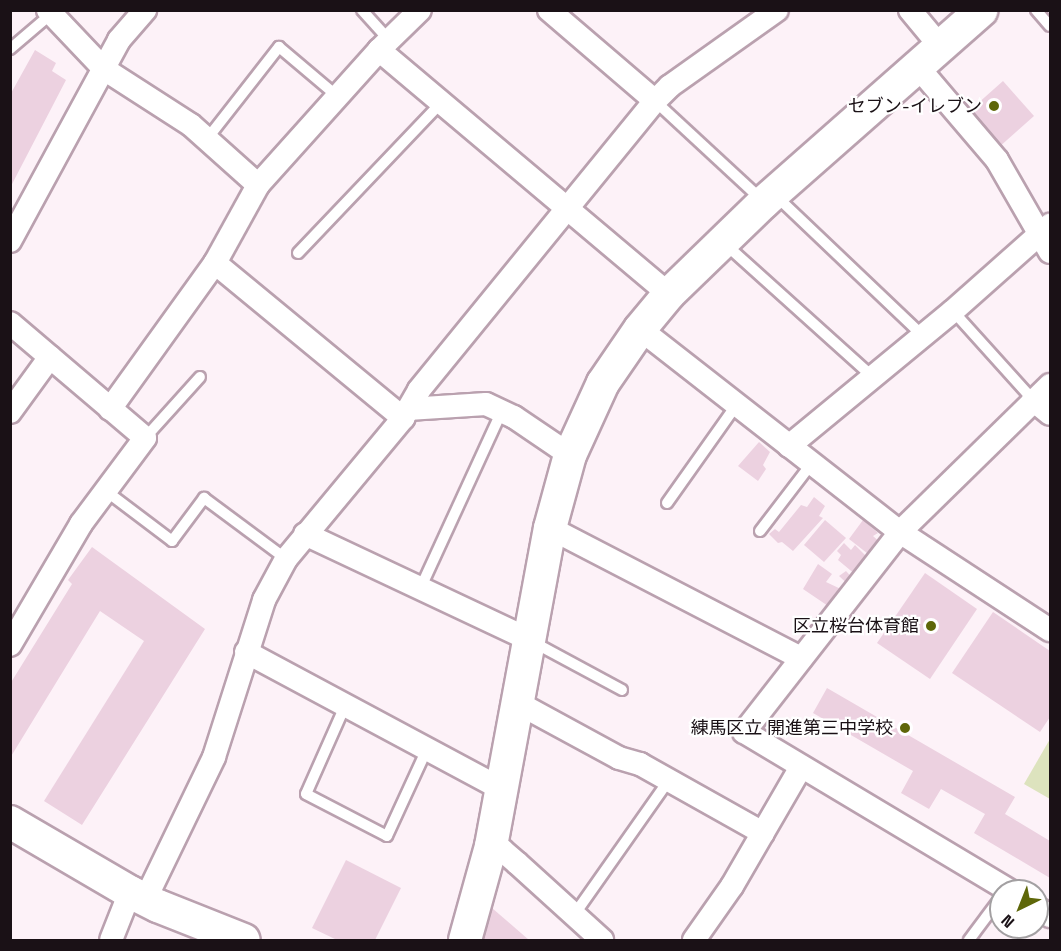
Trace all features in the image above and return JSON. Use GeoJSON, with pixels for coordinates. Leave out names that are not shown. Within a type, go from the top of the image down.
{"type":"FeatureCollection","features":[{"type":"Feature","properties":{"kind":"street"},"geometry":{"type":"LineString","coordinates":[[10,241],[119,40],[145,10]]}},
{"type":"Feature","properties":{"kind":"street"},"geometry":{"type":"LineString","coordinates":[[110,409],[215,262],[258,185],[384,45],[420,10]]}},
{"type":"Feature","properties":{"kind":"street"},"geometry":{"type":"LineString","coordinates":[[549,10],[655,101]]}},
{"type":"Feature","properties":{"kind":"street"},"geometry":{"type":"LineString","coordinates":[[111,940],[214,757],[264,600],[286,559],[405,413],[419,390],[655,101],[670,86],[777,10]]}},
{"type":"Feature","properties":{"kind":"street"},"geometry":{"type":"LineString","coordinates":[[910,10],[940,46]]}},
{"type":"Feature","properties":{"kind":"street"},"geometry":{"type":"LineString","coordinates":[[465,940],[491,846],[550,528],[570,455],[603,383],[640,329],[669,294],[769,198],[982,10]]}},
{"type":"Feature","properties":{"kind":"street"},"geometry":{"type":"LineString","coordinates":[[49,12],[104,69],[191,125],[258,185]]}},
{"type":"Feature","properties":{"kind":"street"},"geometry":{"type":"LineString","coordinates":[[384,45],[442,102],[669,294]]}},
{"type":"Feature","properties":{"kind":"street"},"geometry":{"type":"LineString","coordinates":[[789,446],[1047,237],[997,160],[917,66]]}},
{"type":"Feature","properties":{"kind":"street"},"geometry":{"type":"LineString","coordinates":[[215,262],[405,413],[486,404],[502,411],[570,455]]}},
{"type":"Feature","properties":{"kind":"street"},"geometry":{"type":"LineString","coordinates":[[10,323],[145,438],[81,524],[10,645]]}},
{"type":"Feature","properties":{"kind":"street"},"geometry":{"type":"LineString","coordinates":[[640,329],[900,532],[1050,630]]}},
{"type":"Feature","properties":{"kind":"street"},"geometry":{"type":"LineString","coordinates":[[10,412],[50,357]]}},
{"type":"Feature","properties":{"kind":"street"},"geometry":{"type":"LineString","coordinates":[[989,882],[744,732],[900,532],[1042,407],[1050,385]]}},
{"type":"Feature","properties":{"kind":"street"},"geometry":{"type":"LineString","coordinates":[[550,528],[801,658]]}},
{"type":"Feature","properties":{"kind":"street"},"geometry":{"type":"LineString","coordinates":[[305,534],[528,639]]}},
{"type":"Feature","properties":{"kind":"street"},"geometry":{"type":"LineString","coordinates":[[246,652],[501,789]]}},
{"type":"Feature","properties":{"kind":"street"},"geometry":{"type":"LineString","coordinates":[[516,702],[620,758],[640,764],[763,832]]}},
{"type":"Feature","properties":{"kind":"street"},"geometry":{"type":"LineString","coordinates":[[694,940],[732,886],[801,767]]}},
{"type":"Feature","properties":{"kind":"street"},"geometry":{"type":"LineString","coordinates":[[10,822],[137,896],[236,939]]}},
{"type":"Feature","properties":{"kind":"street"},"geometry":{"type":"LineString","coordinates":[[491,846],[502,850],[602,940]]}},
{"type":"Feature","properties":{"kind":"lane"},"geometry":{"type":"LineString","coordinates":[[362,10],[384,45]]}},
{"type":"Feature","properties":{"kind":"lane"},"geometry":{"type":"LineString","coordinates":[[1036,10],[1050,26]]}},
{"type":"Feature","properties":{"kind":"lane"},"geometry":{"type":"LineString","coordinates":[[10,50],[49,12]]}},
{"type":"Feature","properties":{"kind":"lane"},"geometry":{"type":"LineString","coordinates":[[207,139],[279,47],[337,96]]}},
{"type":"Feature","properties":{"kind":"lane"},"geometry":{"type":"LineString","coordinates":[[655,101],[769,198],[922,336]]}},
{"type":"Feature","properties":{"kind":"lane"},"geometry":{"type":"LineString","coordinates":[[298,253],[442,102]]}},
{"type":"Feature","properties":{"kind":"lane"},"geometry":{"type":"LineString","coordinates":[[723,242],[873,377]]}},
{"type":"Feature","properties":{"kind":"lane"},"geometry":{"type":"LineString","coordinates":[[953,311],[1042,407]]}},
{"type":"Feature","properties":{"kind":"lane"},"geometry":{"type":"LineString","coordinates":[[145,438],[200,377]]}},
{"type":"Feature","properties":{"kind":"lane"},"geometry":{"type":"LineString","coordinates":[[667,503],[737,404]]}},
{"type":"Feature","properties":{"kind":"lane"},"geometry":{"type":"LineString","coordinates":[[420,588],[502,411]]}},
{"type":"Feature","properties":{"kind":"lane"},"geometry":{"type":"LineString","coordinates":[[760,531],[812,463]]}},
{"type":"Feature","properties":{"kind":"lane"},"geometry":{"type":"LineString","coordinates":[[106,491],[172,541],[204,498],[286,559]]}},
{"type":"Feature","properties":{"kind":"lane"},"geometry":{"type":"LineString","coordinates":[[528,639],[622,690]]}},
{"type":"Feature","properties":{"kind":"lane"},"geometry":{"type":"LineString","coordinates":[[345,706],[306,794],[387,836],[427,749]]}},
{"type":"Feature","properties":{"kind":"lane"},"geometry":{"type":"LineString","coordinates":[[574,915],[669,780]]}},
{"type":"Feature","properties":{"kind":"lane"},"geometry":{"type":"LineString","coordinates":[[969,940],[989,914]]}},
{"type":"Feature","properties":{"kind":"green space"},"geometry":{"type":"Polygon","coordinates":[[[1050,739],[1050,799],[1024,784],[1050,739]]]}},
{"type":"Feature","properties":{"kind":"building"},"geometry":{"type":"Polygon","coordinates":[[[35,50],[56,63],[52,71],[66,80],[10,188],[10,95],[35,50]]]}},
{"type":"Feature","properties":{"kind":"building"},"geometry":{"type":"Polygon","coordinates":[[[1003,81],[1034,116],[998,148],[967,113],[1003,81]]]}},
{"type":"Feature","properties":{"kind":"building"},"geometry":{"type":"Polygon","coordinates":[[[759,442],[770,452],[763,465],[766,469],[758,481],[738,466],[759,442]]]}},
{"type":"Feature","properties":{"kind":"building"},"geometry":{"type":"Polygon","coordinates":[[[814,497],[825,506],[819,516],[823,518],[793,551],[782,542],[778,543],[769,534],[775,529],[779,532],[801,505],[807,507],[814,497]]]}},
{"type":"Feature","properties":{"kind":"building"},"geometry":{"type":"Polygon","coordinates":[[[825,520],[846,538],[824,562],[804,545],[825,520]]]}},
{"type":"Feature","properties":{"kind":"building"},"geometry":{"type":"Polygon","coordinates":[[[863,520],[878,533],[873,536],[884,546],[872,557],[849,539],[863,520]]]}},
{"type":"Feature","properties":{"kind":"building"},"geometry":{"type":"Polygon","coordinates":[[[844,543],[851,550],[855,545],[869,559],[856,575],[838,560],[841,555],[837,551],[844,543]]]}},
{"type":"Feature","properties":{"kind":"building"},"geometry":{"type":"Polygon","coordinates":[[[92,547],[205,629],[82,825],[44,801],[144,641],[100,611],[10,758],[10,684],[72,584],[68,580],[92,547]]]}},
{"type":"Feature","properties":{"kind":"building"},"geometry":{"type":"Polygon","coordinates":[[[818,564],[832,574],[826,582],[845,591],[834,610],[803,589],[818,564]]]}},
{"type":"Feature","properties":{"kind":"building"},"geometry":{"type":"Polygon","coordinates":[[[846,571],[855,581],[851,587],[839,576],[846,571]]]}},
{"type":"Feature","properties":{"kind":"building"},"geometry":{"type":"Polygon","coordinates":[[[925,573],[977,609],[930,679],[877,643],[925,573]]]}},
{"type":"Feature","properties":{"kind":"building"},"geometry":{"type":"Polygon","coordinates":[[[993,612],[1050,651],[1050,717],[1040,732],[952,673],[993,612]]]}},
{"type":"Feature","properties":{"kind":"building"},"geometry":{"type":"Polygon","coordinates":[[[827,688],[1015,797],[1005,814],[1050,841],[1050,878],[974,833],[985,814],[941,789],[929,809],[901,793],[913,771],[813,713],[827,688]]]}},
{"type":"Feature","properties":{"kind":"building"},"geometry":{"type":"Polygon","coordinates":[[[346,860],[401,888],[375,940],[337,940],[312,928],[346,860]]]}},
{"type":"Feature","properties":{"kind":"building"},"geometry":{"type":"Polygon","coordinates":[[[492,908],[529,940],[481,940],[492,908]]]}},
{"type":"Feature","properties":{"kind":"place","name":"セブン-イレブン"},"geometry":{"type":"Point","coordinates":[994,106]}},
{"type":"Feature","properties":{"kind":"place","name":"区立桜台体育館"},"geometry":{"type":"Point","coordinates":[931,626]}},
{"type":"Feature","properties":{"kind":"place","name":"練馬区立 開進第三中学校"},"geometry":{"type":"Point","coordinates":[905,728]}}]}
